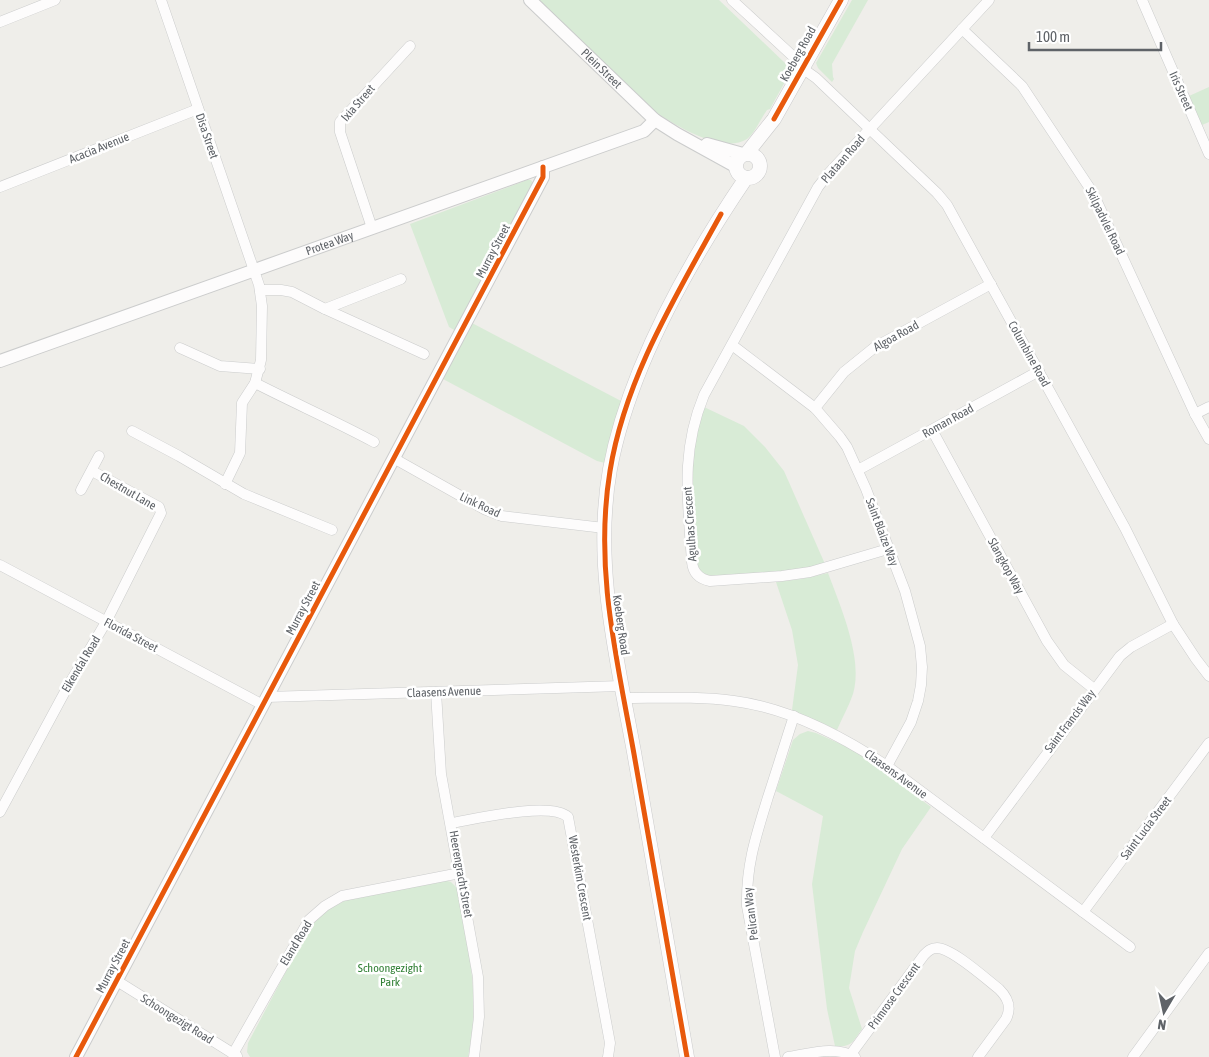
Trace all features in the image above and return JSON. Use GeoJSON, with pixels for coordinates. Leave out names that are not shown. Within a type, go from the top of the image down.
{"type":"FeatureCollection","features":[{"type":"Feature","properties":{"kind":"main road","name":"Koeberg Road"},"geometry":{"type":"LineString","coordinates":[[749,156],[774,119],[840,0]]}},
{"type":"Feature","properties":{"kind":"main road"},"geometry":{"type":"LineString","coordinates":[[749,156],[760,165],[758,172],[754,176],[740,172],[737,159],[749,156]]}},
{"type":"Feature","properties":{"kind":"main road","name":"Koeberg Road"},"geometry":{"type":"LineString","coordinates":[[687,1057],[622,692],[605,579],[604,528],[610,470],[616,442],[641,367],[669,308],[721,214],[740,172]]}},
{"type":"Feature","properties":{"kind":"street"},"geometry":{"type":"LineString","coordinates":[[0,22],[55,0]]}},
{"type":"Feature","properties":{"kind":"street","name":"Disa Street"},"geometry":{"type":"LineString","coordinates":[[162,0],[260,290],[262,306],[260,369],[255,383],[242,403],[240,453],[225,484]]}},
{"type":"Feature","properties":{"kind":"street","name":"Plein Street"},"geometry":{"type":"LineString","coordinates":[[530,0],[656,120],[740,172]]}},
{"type":"Feature","properties":{"kind":"street","name":"Columbine Road"},"geometry":{"type":"LineString","coordinates":[[732,0],[797,60],[802,68],[816,78],[870,128],[937,192],[947,205],[1125,528],[1173,624],[1209,676]]}},
{"type":"Feature","properties":{"kind":"street","name":"Plataan Road"},"geometry":{"type":"LineString","coordinates":[[732,345],[818,187],[989,0]]}},
{"type":"Feature","properties":{"kind":"street","name":"Iris Street"},"geometry":{"type":"LineString","coordinates":[[1142,0],[1209,154]]}},
{"type":"Feature","properties":{"kind":"street","name":"Skilpadvlei Road"},"geometry":{"type":"LineString","coordinates":[[962,29],[1022,86],[1093,193],[1195,414],[1209,439]]}},
{"type":"Feature","properties":{"kind":"street","name":"Ixia Street"},"geometry":{"type":"LineString","coordinates":[[372,228],[340,132],[340,122],[410,46]]}},
{"type":"Feature","properties":{"kind":"street","name":"Acacia Avenue"},"geometry":{"type":"LineString","coordinates":[[0,187],[198,109]]}},
{"type":"Feature","properties":{"kind":"street","name":"Protea Way"},"geometry":{"type":"LineString","coordinates":[[0,361],[644,131],[656,120]]}},
{"type":"Feature","properties":{"kind":"street","name":"Plein Street"},"geometry":{"type":"LineString","coordinates":[[676,134],[749,156]]}},
{"type":"Feature","properties":{"kind":"street","name":"Murray Street"},"geometry":{"type":"LineString","coordinates":[[76,1057],[543,177],[542,168]]}},
{"type":"Feature","properties":{"kind":"street"},"geometry":{"type":"LineString","coordinates":[[325,309],[401,279]]}},
{"type":"Feature","properties":{"kind":"street","name":"Algoa Road"},"geometry":{"type":"LineString","coordinates":[[815,408],[857,359],[875,347],[991,284]]}},
{"type":"Feature","properties":{"kind":"street"},"geometry":{"type":"LineString","coordinates":[[260,290],[292,292],[424,354]]}},
{"type":"Feature","properties":{"kind":"street","name":"Saint Blaize Way"},"geometry":{"type":"LineString","coordinates":[[732,345],[815,408],[840,437],[858,470],[888,549],[915,623],[922,667],[918,702],[911,722],[888,766]]}},
{"type":"Feature","properties":{"kind":"street","name":"Agulhas Crescent"},"geometry":{"type":"LineString","coordinates":[[732,345],[704,395],[696,415],[690,440],[687,477],[694,571],[701,578],[710,581],[782,576],[826,568],[888,549]]}},
{"type":"Feature","properties":{"kind":"street"},"geometry":{"type":"LineString","coordinates":[[180,348],[220,366],[260,369]]}},
{"type":"Feature","properties":{"kind":"street","name":"Roman Road"},"geometry":{"type":"LineString","coordinates":[[858,470],[1038,371]]}},
{"type":"Feature","properties":{"kind":"street"},"geometry":{"type":"LineString","coordinates":[[255,383],[374,442]]}},
{"type":"Feature","properties":{"kind":"street"},"geometry":{"type":"LineString","coordinates":[[1195,414],[1209,407]]}},
{"type":"Feature","properties":{"kind":"street","name":"Slangkop Way"},"geometry":{"type":"LineString","coordinates":[[932,430],[1047,641],[1064,666],[1094,689]]}},
{"type":"Feature","properties":{"kind":"street"},"geometry":{"type":"LineString","coordinates":[[132,431],[251,497],[332,530]]}},
{"type":"Feature","properties":{"kind":"street"},"geometry":{"type":"LineString","coordinates":[[81,490],[99,456]]}},
{"type":"Feature","properties":{"kind":"street","name":"Link Road"},"geometry":{"type":"LineString","coordinates":[[395,459],[484,509],[502,516],[604,528]]}},
{"type":"Feature","properties":{"kind":"street","name":"Chestnut Lane"},"geometry":{"type":"LineString","coordinates":[[92,471],[159,507],[160,515]]}},
{"type":"Feature","properties":{"kind":"street","name":"Eikendal Road"},"geometry":{"type":"LineString","coordinates":[[0,812],[68,686],[106,622],[160,515]]}},
{"type":"Feature","properties":{"kind":"street","name":"Florida Street"},"geometry":{"type":"LineString","coordinates":[[0,566],[106,622],[265,701]]}},
{"type":"Feature","properties":{"kind":"street","name":"Saint Francis Way"},"geometry":{"type":"LineString","coordinates":[[984,838],[1120,656],[1131,647],[1173,624]]}},
{"type":"Feature","properties":{"kind":"street","name":"Claasens Avenue"},"geometry":{"type":"LineString","coordinates":[[265,701],[436,692],[622,692],[700,697],[735,701],[767,708],[794,716],[857,746],[888,766],[1130,947]]}},
{"type":"Feature","properties":{"kind":"street","name":"Heerengracht Street"},"geometry":{"type":"LineString","coordinates":[[436,692],[442,774],[478,977],[479,1017],[474,1057]]}},
{"type":"Feature","properties":{"kind":"street","name":"Pelican Way"},"geometry":{"type":"LineString","coordinates":[[775,1057],[748,906],[748,868],[794,716]]}},
{"type":"Feature","properties":{"kind":"street","name":"Saint Lucia Street"},"geometry":{"type":"LineString","coordinates":[[1083,912],[1209,743]]}},
{"type":"Feature","properties":{"kind":"street","name":"Westerkim Crescent"},"geometry":{"type":"LineString","coordinates":[[452,823],[538,810],[552,810],[568,817],[610,1044],[608,1057]]}},
{"type":"Feature","properties":{"kind":"street","name":"Eland Road"},"geometry":{"type":"LineString","coordinates":[[236,1056],[302,931],[316,912],[332,900],[342,896],[460,873]]}},
{"type":"Feature","properties":{"kind":"street","name":"Primrose Crescent"},"geometry":{"type":"LineString","coordinates":[[788,1057],[829,1050],[840,1051],[853,1056],[924,955],[930,950],[937,948],[952,953],[1006,995],[1009,1003],[1009,1013],[978,1057]]}},
{"type":"Feature","properties":{"kind":"street"},"geometry":{"type":"LineString","coordinates":[[1133,1057],[1209,953]]}},
{"type":"Feature","properties":{"kind":"street","name":"Schoongezigt Road"},"geometry":{"type":"LineString","coordinates":[[117,981],[236,1056]]}},
{"type":"Feature","properties":{"kind":"green space"},"geometry":{"type":"Polygon","coordinates":[[[539,0],[719,0],[786,64],[789,72],[770,109],[767,110],[747,139],[737,143],[712,141],[675,124],[655,112],[539,0]]]}},
{"type":"Feature","properties":{"kind":"green space"},"geometry":{"type":"Polygon","coordinates":[[[852,0],[868,0],[832,64],[834,79],[832,82],[818,68],[816,63],[852,0]]]}},
{"type":"Feature","properties":{"kind":"green space"},"geometry":{"type":"Polygon","coordinates":[[[1209,87],[1209,122],[1202,125],[1189,96],[1209,87]]]}},
{"type":"Feature","properties":{"kind":"green space"},"geometry":{"type":"Polygon","coordinates":[[[531,180],[533,183],[456,331],[449,327],[410,224],[531,180]]]}},
{"type":"Feature","properties":{"kind":"green space"},"geometry":{"type":"Polygon","coordinates":[[[472,323],[623,402],[605,463],[597,461],[443,379],[472,323]]]}},
{"type":"Feature","properties":{"kind":"green space"},"geometry":{"type":"Polygon","coordinates":[[[704,407],[744,426],[765,447],[784,471],[825,564],[786,571],[712,576],[704,573],[698,567],[691,477],[694,445],[704,407]]]}},
{"type":"Feature","properties":{"kind":"green space"},"geometry":{"type":"Polygon","coordinates":[[[828,573],[849,633],[853,649],[856,680],[850,703],[837,730],[792,710],[798,665],[792,630],[776,582],[828,573]]]}},
{"type":"Feature","properties":{"kind":"green space"},"geometry":{"type":"Polygon","coordinates":[[[808,731],[854,750],[931,807],[902,849],[855,951],[849,988],[862,1029],[852,1043],[845,1046],[835,1046],[827,1009],[812,884],[823,816],[776,791],[793,740],[800,734],[808,731]]]}},
{"type":"Feature","properties":{"kind":"green space","name":"Schoongezight Park"},"geometry":{"type":"Polygon","coordinates":[[[444,880],[451,882],[457,888],[472,972],[472,1035],[468,1057],[250,1057],[247,1052],[248,1043],[308,930],[324,912],[348,899],[444,880]]]}},
{"type":"Feature","properties":{"kind":"cycle path"},"geometry":{"type":"LineString","coordinates":[[774,119],[841,0]]}},
{"type":"Feature","properties":{"kind":"cycle path"},"geometry":{"type":"LineString","coordinates":[[76,1057],[543,177],[543,167]]}},
{"type":"Feature","properties":{"kind":"cycle path"},"geometry":{"type":"LineString","coordinates":[[687,1057],[615,649],[606,579],[606,507],[610,471],[627,403],[654,338],[721,214]]}}]}
